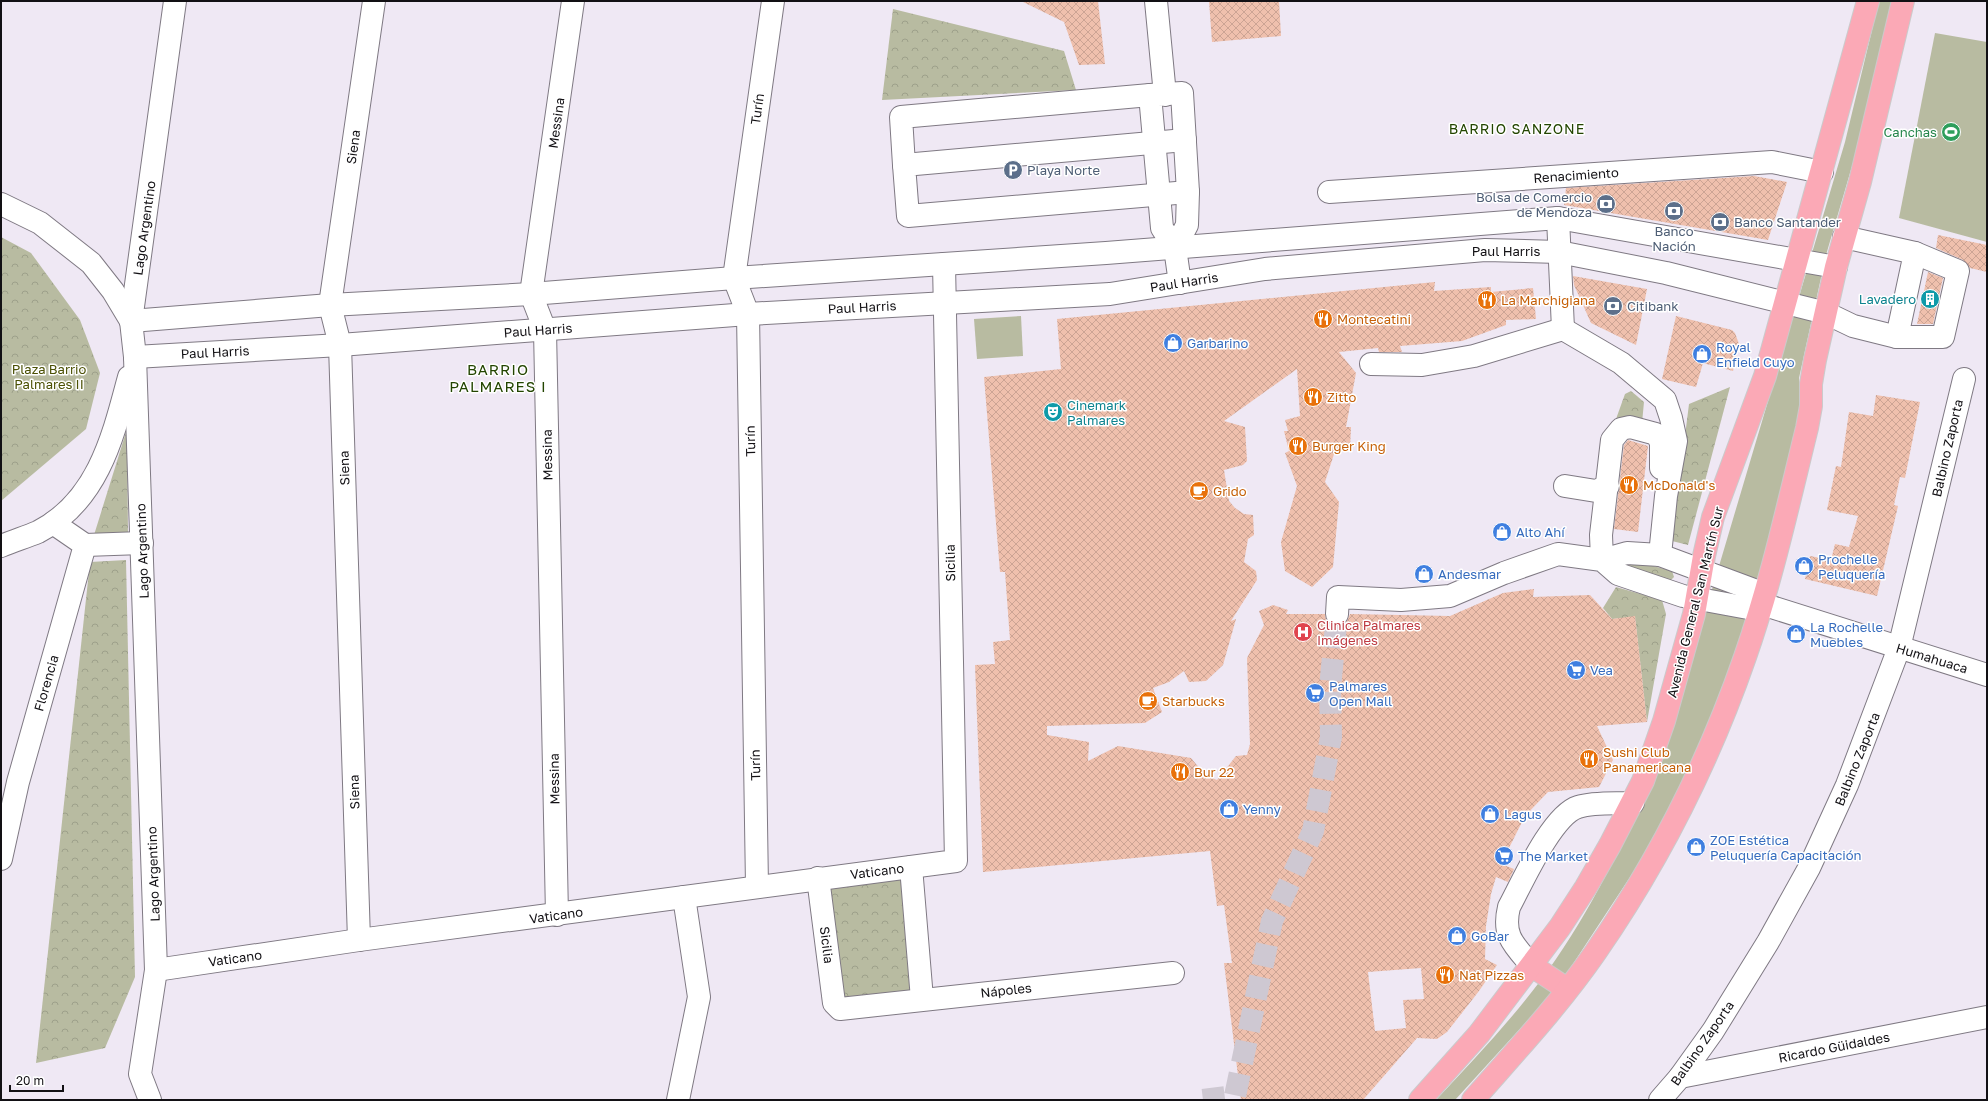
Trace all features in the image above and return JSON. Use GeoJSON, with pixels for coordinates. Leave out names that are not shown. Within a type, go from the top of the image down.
{"type":"FeatureCollection","features":[{"type":"Feature","properties":{"kind":"main road","name":"Avenida General San Martín Sur"},"geometry":{"type":"LineString","coordinates":[[1420,1100],[1479,1034],[1532,966],[1586,887],[1633,803],[1652,758],[1664,721],[1697,598],[1704,556],[1713,517],[1765,376],[1868,1]]}},
{"type":"Feature","properties":{"kind":"main road"},"geometry":{"type":"LineString","coordinates":[[1473,1100],[1527,1039],[1595,953],[1656,856],[1695,782],[1745,658],[1762,604],[1807,428],[1811,406],[1811,384],[1836,267],[1860,182],[1903,1]]}},
{"type":"Feature","properties":{"kind":"main road"},"geometry":{"type":"LineString","coordinates":[[1532,966],[1567,990]]}},
{"type":"Feature","properties":{"kind":"street","name":"Lago Argentino"},"geometry":{"type":"LineString","coordinates":[[150,1100],[140,1074],[156,970],[135,357],[131,321],[175,1]]}},
{"type":"Feature","properties":{"kind":"street","name":"Siena"},"geometry":{"type":"LineString","coordinates":[[359,940],[340,345],[330,306],[374,1]]}},
{"type":"Feature","properties":{"kind":"street","name":"Messina"},"geometry":{"type":"LineString","coordinates":[[557,915],[545,330],[531,294],[573,1]]}},
{"type":"Feature","properties":{"kind":"street","name":"Turín"},"geometry":{"type":"LineString","coordinates":[[756,886],[748,314],[734,278],[773,1]]}},
{"type":"Feature","properties":{"kind":"street"},"geometry":{"type":"LineString","coordinates":[[1156,1],[1157,95],[1155,144],[1159,194],[1162,228],[1175,248],[1180,283]]}},
{"type":"Feature","properties":{"kind":"street"},"geometry":{"type":"LineString","coordinates":[[1175,248],[1188,225],[1188,192],[1182,93],[901,117],[908,216],[1188,192]]}},
{"type":"Feature","properties":{"kind":"street"},"geometry":{"type":"LineString","coordinates":[[904,165],[1155,144],[1185,140]]}},
{"type":"Feature","properties":{"kind":"street","name":"Renacimiento"},"geometry":{"type":"LineString","coordinates":[[1329,192],[1772,162],[1822,172]]}},
{"type":"Feature","properties":{"kind":"street"},"geometry":{"type":"LineString","coordinates":[[1,204],[40,223],[91,262],[113,291],[131,321]]}},
{"type":"Feature","properties":{"kind":"street"},"geometry":{"type":"LineString","coordinates":[[1558,218],[1563,329]]}},
{"type":"Feature","properties":{"kind":"street","name":"Paul Harris"},"geometry":{"type":"LineString","coordinates":[[131,321],[1175,248],[1558,218],[1836,267]]}},
{"type":"Feature","properties":{"kind":"street"},"geometry":{"type":"LineString","coordinates":[[1844,237],[1881,244],[1915,253],[1897,337]]}},
{"type":"Feature","properties":{"kind":"street","name":"Paul Harris"},"geometry":{"type":"LineString","coordinates":[[135,357],[340,345],[748,314],[1110,294],[1265,270],[1485,250],[1559,252],[1666,273],[1785,304],[1826,313],[1852,326],[1897,337],[1944,337],[1958,271],[1915,253]]}},
{"type":"Feature","properties":{"kind":"street","name":"Sicilia"},"geometry":{"type":"LineString","coordinates":[[944,264],[956,861]]}},
{"type":"Feature","properties":{"kind":"street"},"geometry":{"type":"LineString","coordinates":[[1371,364],[1422,365],[1474,356],[1563,329],[1621,363],[1665,400],[1676,441],[1666,496],[1660,555]]}},
{"type":"Feature","properties":{"kind":"street"},"geometry":{"type":"LineString","coordinates":[[1,546],[37,532],[53,523],[78,500],[97,474],[114,434],[135,357]]}},
{"type":"Feature","properties":{"kind":"street","name":"Balbino Zaporta"},"geometry":{"type":"LineString","coordinates":[[1660,1100],[1680,1077],[1713,1031],[1741,986],[1809,868],[1847,785],[1899,648],[1964,379]]}},
{"type":"Feature","properties":{"kind":"street"},"geometry":{"type":"LineString","coordinates":[[1602,560],[1601,535],[1608,486],[1612,440],[1621,429],[1630,427],[1656,434],[1661,442],[1661,470],[1666,496]]}},
{"type":"Feature","properties":{"kind":"street"},"geometry":{"type":"LineString","coordinates":[[1565,486],[1596,491],[1608,486]]}},
{"type":"Feature","properties":{"kind":"street"},"geometry":{"type":"LineString","coordinates":[[53,523],[85,545],[142,543]]}},
{"type":"Feature","properties":{"kind":"street","name":"Florencia"},"geometry":{"type":"LineString","coordinates":[[1,859],[10,783],[85,545]]}},
{"type":"Feature","properties":{"kind":"street"},"geometry":{"type":"LineString","coordinates":[[1337,606],[1450,596],[1504,573],[1558,554],[1602,560],[1627,553],[1660,555],[1754,590],[1762,604]]}},
{"type":"Feature","properties":{"kind":"street","name":"Humahuaca"},"geometry":{"type":"LineString","coordinates":[[1602,560],[1618,574],[1683,596],[1748,608],[1762,604],[1987,675]]}},
{"type":"Feature","properties":{"kind":"street"},"geometry":{"type":"LineString","coordinates":[[1532,966],[1515,946],[1507,932],[1506,918],[1509,907],[1548,835],[1561,820],[1576,808],[1633,803]]}},
{"type":"Feature","properties":{"kind":"street","name":"Vaticano"},"geometry":{"type":"LineString","coordinates":[[156,970],[359,940],[557,915],[756,886],[956,861]]}},
{"type":"Feature","properties":{"kind":"street"},"geometry":{"type":"LineString","coordinates":[[911,867],[922,999]]}},
{"type":"Feature","properties":{"kind":"street","name":"Sicilia"},"geometry":{"type":"LineString","coordinates":[[818,878],[834,1003],[840,1009]]}},
{"type":"Feature","properties":{"kind":"street"},"geometry":{"type":"LineString","coordinates":[[678,1100],[699,997],[684,897]]}},
{"type":"Feature","properties":{"kind":"street","name":"Nápoles"},"geometry":{"type":"LineString","coordinates":[[840,1009],[1173,973]]}},
{"type":"Feature","properties":{"kind":"street","name":"Ricardo Güidaldes"},"geometry":{"type":"LineString","coordinates":[[1680,1077],[1987,1017]]}},
{"type":"Feature","properties":{"kind":"green space"},"geometry":{"type":"Polygon","coordinates":[[[1879,1],[1893,1],[1862,132],[1826,255],[1799,378],[1802,407],[1756,598],[1698,756],[1670,812],[1636,868],[1567,973],[1539,1008],[1455,1100],[1436,1100],[1514,1014],[1543,978],[1572,935],[1626,836],[1662,758],[1845,142],[1879,1]]]}},
{"type":"Feature","properties":{"kind":"green space"},"geometry":{"type":"Polygon","coordinates":[[[893,9],[1064,51],[1076,90],[882,100],[893,9]]]}},
{"type":"Feature","properties":{"kind":"green space"},"geometry":{"type":"Polygon","coordinates":[[[1935,33],[1987,42],[1987,242],[1899,218],[1935,33]]]}},
{"type":"Feature","properties":{"kind":"green space","name":"Plaza Barrio Palmares II"},"geometry":{"type":"Polygon","coordinates":[[[1,237],[31,253],[80,320],[100,373],[86,429],[1,501],[1,237]]]}},
{"type":"Feature","properties":{"kind":"green space"},"geometry":{"type":"Polygon","coordinates":[[[1021,316],[1023,356],[977,359],[974,319],[1021,316]]]}},
{"type":"Feature","properties":{"kind":"green space"},"geometry":{"type":"Polygon","coordinates":[[[1730,387],[1688,545],[1672,541],[1689,404],[1730,387]]]}},
{"type":"Feature","properties":{"kind":"green space"},"geometry":{"type":"Polygon","coordinates":[[[1631,391],[1644,402],[1642,423],[1616,419],[1625,394],[1631,391]]]}},
{"type":"Feature","properties":{"kind":"green space"},"geometry":{"type":"Polygon","coordinates":[[[127,429],[128,533],[94,535],[127,429]]]}},
{"type":"Feature","properties":{"kind":"green space"},"geometry":{"type":"Polygon","coordinates":[[[126,560],[135,977],[105,1048],[36,1063],[90,562],[126,560]]]}},
{"type":"Feature","properties":{"kind":"green space"},"geometry":{"type":"Polygon","coordinates":[[[1631,560],[1672,571],[1674,577],[1670,581],[1626,569],[1623,563],[1631,560]]]}},
{"type":"Feature","properties":{"kind":"green space"},"geometry":{"type":"Polygon","coordinates":[[[1616,587],[1662,600],[1666,614],[1647,722],[1635,617],[1612,619],[1603,608],[1616,587]]]}},
{"type":"Feature","properties":{"kind":"green space"},"geometry":{"type":"Polygon","coordinates":[[[911,867],[922,999],[840,1009],[818,878],[911,867]]]}},
{"type":"Feature","properties":{"kind":"building"},"geometry":{"type":"Polygon","coordinates":[[[1021,1],[1098,1],[1105,64],[1079,65],[1064,22],[1021,1]]]}},
{"type":"Feature","properties":{"kind":"building"},"geometry":{"type":"Polygon","coordinates":[[[1209,1],[1279,1],[1281,36],[1212,42],[1209,1]]]}},
{"type":"Feature","properties":{"kind":"building","name":"Banco Santander"},"geometry":{"type":"Polygon","coordinates":[[[1754,176],[1787,182],[1768,240],[1564,205],[1566,188],[1754,176]]]}},
{"type":"Feature","properties":{"kind":"building"},"geometry":{"type":"Polygon","coordinates":[[[1938,235],[1987,245],[1987,272],[1970,268],[1963,260],[1936,248],[1938,235]]]}},
{"type":"Feature","properties":{"kind":"building","name":"Lavadero"},"geometry":{"type":"Polygon","coordinates":[[[1928,272],[1943,278],[1933,324],[1917,324],[1928,272]]]}},
{"type":"Feature","properties":{"kind":"building","name":"Citibank"},"geometry":{"type":"Polygon","coordinates":[[[1573,276],[1647,289],[1636,345],[1591,323],[1574,285],[1573,276]]]}},
{"type":"Feature","properties":{"kind":"building","name":"Palmares Open Mall"},"geometry":{"type":"Polygon","coordinates":[[[1435,282],[1434,291],[1491,287],[1491,292],[1533,288],[1536,319],[1506,320],[1506,325],[1462,341],[1400,346],[1402,352],[1379,352],[1378,348],[1339,352],[1356,373],[1346,427],[1351,427],[1350,450],[1335,451],[1325,482],[1339,502],[1333,567],[1312,587],[1285,571],[1281,542],[1297,486],[1285,453],[1289,451],[1284,431],[1288,431],[1285,420],[1300,416],[1297,369],[1224,421],[1245,427],[1247,461],[1243,465],[1224,470],[1229,501],[1235,508],[1244,514],[1253,515],[1254,535],[1248,539],[1244,562],[1256,571],[1257,580],[1231,621],[1236,619],[1223,665],[1206,681],[1189,682],[1184,671],[1169,682],[1153,688],[1162,712],[1145,723],[1047,726],[1047,735],[1089,742],[1088,761],[1118,746],[1191,758],[1205,775],[1217,780],[1236,756],[1247,755],[1250,744],[1247,658],[1264,625],[1259,611],[1273,605],[1288,610],[1286,614],[1325,614],[1326,620],[1330,624],[1337,626],[1343,625],[1347,621],[1350,614],[1450,616],[1503,593],[1534,589],[1533,597],[1590,595],[1612,619],[1635,616],[1647,722],[1597,726],[1613,760],[1599,787],[1548,792],[1525,816],[1501,864],[1514,869],[1508,882],[1496,877],[1491,894],[1486,926],[1485,959],[1497,965],[1447,1032],[1437,1039],[1417,1038],[1363,1100],[1241,1100],[1224,963],[1232,963],[1224,905],[1217,906],[1210,851],[983,872],[975,665],[995,664],[993,642],[1010,640],[1005,572],[1000,572],[984,377],[1061,369],[1057,319],[1435,282]],[[1421,968],[1368,972],[1375,1031],[1406,1028],[1403,1000],[1424,999],[1421,968]]]}},
{"type":"Feature","properties":{"kind":"building","name":"Royal Enfield Cuyo"},"geometry":{"type":"Polygon","coordinates":[[[1676,316],[1732,330],[1735,333],[1739,344],[1733,371],[1703,363],[1696,387],[1662,379],[1676,316]]]}},
{"type":"Feature","properties":{"kind":"building"},"geometry":{"type":"Polygon","coordinates":[[[1876,395],[1920,402],[1905,478],[1900,477],[1894,505],[1898,506],[1877,596],[1805,579],[1810,556],[1831,560],[1835,544],[1849,547],[1858,516],[1827,510],[1836,466],[1841,467],[1849,412],[1873,416],[1876,395]]]}},
{"type":"Feature","properties":{"kind":"building","name":"McDonald's"},"geometry":{"type":"Polygon","coordinates":[[[1628,440],[1648,446],[1638,532],[1614,529],[1624,445],[1628,440]]]}},
{"type":"Feature","properties":{"kind":"tunnel"},"geometry":{"type":"LineString","coordinates":[[1203,1100],[1235,1096],[1272,921],[1313,831],[1331,737],[1330,688],[1337,614]]}},
{"type":"Feature","properties":{"kind":"place","name":"Canchas"},"geometry":{"type":"Point","coordinates":[1951,132]}},
{"type":"Feature","properties":{"kind":"place","name":"Playa Norte"},"geometry":{"type":"Point","coordinates":[1013,170]}},
{"type":"Feature","properties":{"kind":"place","name":"Bolsa de Comercio de Mendoza"},"geometry":{"type":"Point","coordinates":[1606,204]}},
{"type":"Feature","properties":{"kind":"place","name":"Banco Nación"},"geometry":{"type":"Point","coordinates":[1674,211]}},
{"type":"Feature","properties":{"kind":"place","name":"Banco Santander"},"geometry":{"type":"Point","coordinates":[1720,222]}},
{"type":"Feature","properties":{"kind":"place","name":"Lavadero"},"geometry":{"type":"Point","coordinates":[1930,299]}},
{"type":"Feature","properties":{"kind":"place","name":"La Marchigiana"},"geometry":{"type":"Point","coordinates":[1487,300]}},
{"type":"Feature","properties":{"kind":"place","name":"Citibank"},"geometry":{"type":"Point","coordinates":[1613,306]}},
{"type":"Feature","properties":{"kind":"place","name":"Montecatini"},"geometry":{"type":"Point","coordinates":[1323,319]}},
{"type":"Feature","properties":{"kind":"place","name":"Garbarino"},"geometry":{"type":"Point","coordinates":[1173,343]}},
{"type":"Feature","properties":{"kind":"place","name":"Royal Enfield Cuyo"},"geometry":{"type":"Point","coordinates":[1702,354]}},
{"type":"Feature","properties":{"kind":"place","name":"Zitto"},"geometry":{"type":"Point","coordinates":[1313,397]}},
{"type":"Feature","properties":{"kind":"place","name":"Cinemark Palmares"},"geometry":{"type":"Point","coordinates":[1053,412]}},
{"type":"Feature","properties":{"kind":"place","name":"Burger King"},"geometry":{"type":"Point","coordinates":[1298,446]}},
{"type":"Feature","properties":{"kind":"place","name":"McDonald's"},"geometry":{"type":"Point","coordinates":[1629,485]}},
{"type":"Feature","properties":{"kind":"place","name":"Grido"},"geometry":{"type":"Point","coordinates":[1199,491]}},
{"type":"Feature","properties":{"kind":"place","name":"Alto Ahí"},"geometry":{"type":"Point","coordinates":[1502,532]}},
{"type":"Feature","properties":{"kind":"place","name":"Prochelle Peluquería"},"geometry":{"type":"Point","coordinates":[1804,566]}},
{"type":"Feature","properties":{"kind":"place","name":"Andesmar"},"geometry":{"type":"Point","coordinates":[1424,574]}},
{"type":"Feature","properties":{"kind":"place","name":"Clinica Palmares Imágenes"},"geometry":{"type":"Point","coordinates":[1303,632]}},
{"type":"Feature","properties":{"kind":"place","name":"La Rochelle Muebles"},"geometry":{"type":"Point","coordinates":[1796,634]}},
{"type":"Feature","properties":{"kind":"place","name":"Vea"},"geometry":{"type":"Point","coordinates":[1576,670]}},
{"type":"Feature","properties":{"kind":"place","name":"Palmares Open Mall"},"geometry":{"type":"Point","coordinates":[1315,693]}},
{"type":"Feature","properties":{"kind":"place","name":"Starbucks"},"geometry":{"type":"Point","coordinates":[1148,701]}},
{"type":"Feature","properties":{"kind":"place","name":"Sushi Club Panamericana"},"geometry":{"type":"Point","coordinates":[1589,759]}},
{"type":"Feature","properties":{"kind":"place","name":"Bur 22"},"geometry":{"type":"Point","coordinates":[1180,772]}},
{"type":"Feature","properties":{"kind":"place","name":"Yenny"},"geometry":{"type":"Point","coordinates":[1229,809]}},
{"type":"Feature","properties":{"kind":"place","name":"Lagus"},"geometry":{"type":"Point","coordinates":[1490,814]}},
{"type":"Feature","properties":{"kind":"place","name":"ZOE Estética Peluquería Capacitación"},"geometry":{"type":"Point","coordinates":[1696,847]}},
{"type":"Feature","properties":{"kind":"place","name":"The Market"},"geometry":{"type":"Point","coordinates":[1504,856]}},
{"type":"Feature","properties":{"kind":"place","name":"GoBar"},"geometry":{"type":"Point","coordinates":[1457,936]}},
{"type":"Feature","properties":{"kind":"place","name":"Nat Pizzas"},"geometry":{"type":"Point","coordinates":[1445,975]}},
{"type":"Feature","properties":{"kind":"district","name":"BARRIO SANZONE"},"geometry":{"type":"Point","coordinates":[1517,129]}},
{"type":"Feature","properties":{"kind":"district","name":"BARRIO PALMARES I"},"geometry":{"type":"Point","coordinates":[498,378]}}]}
